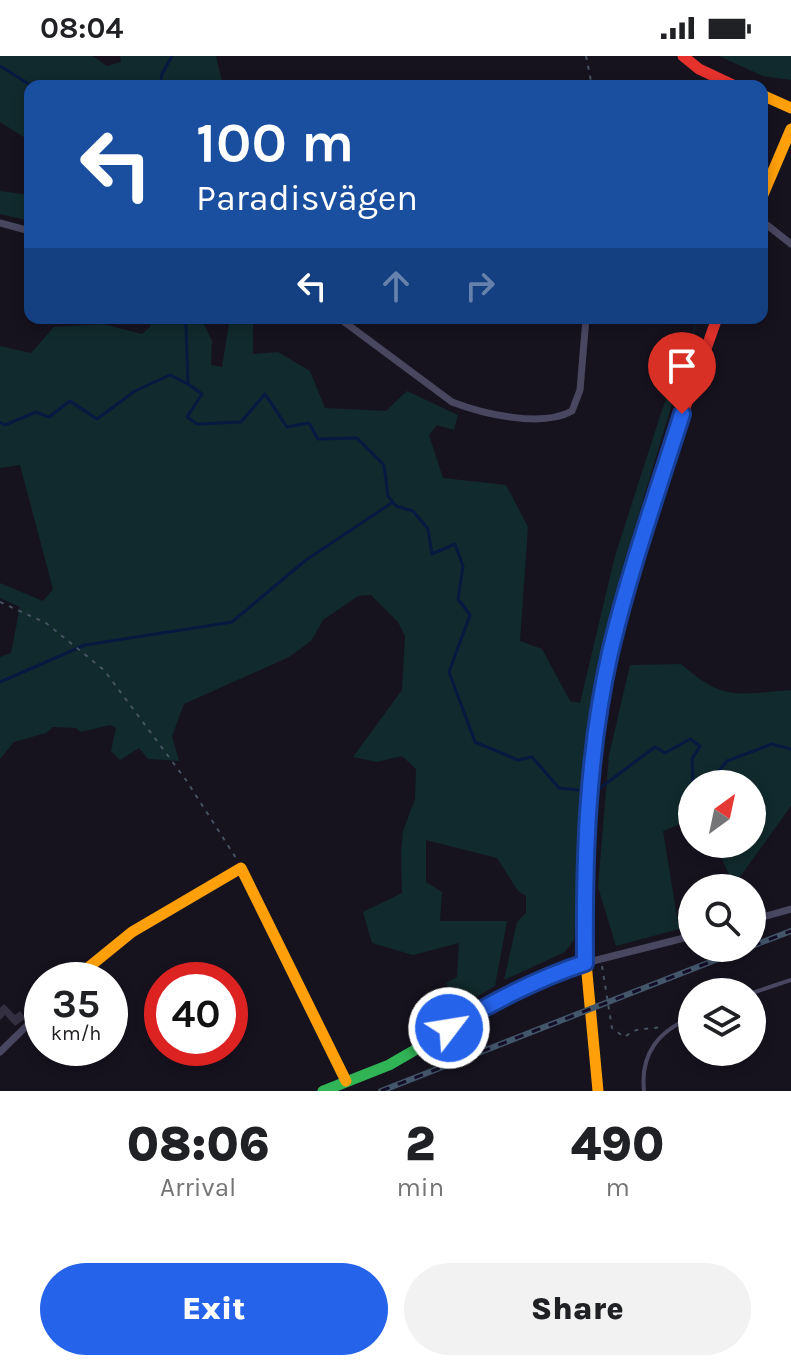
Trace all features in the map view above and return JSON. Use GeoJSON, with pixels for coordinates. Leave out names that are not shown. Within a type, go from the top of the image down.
{"type":"FeatureCollection","features":[{"type":"Feature","properties":{"kind":"main road"},"geometry":{"type":"LineString","coordinates":[[683,56],[699,69],[722,80]]}},
{"type":"Feature","properties":{"kind":"main road"},"geometry":{"type":"LineString","coordinates":[[768,98],[791,110]]}},
{"type":"Feature","properties":{"kind":"main road"},"geometry":{"type":"LineString","coordinates":[[768,106],[791,110]]}},
{"type":"Feature","properties":{"kind":"main road"},"geometry":{"type":"LineString","coordinates":[[768,183],[791,129]]}},
{"type":"Feature","properties":{"kind":"main road"},"geometry":{"type":"LineString","coordinates":[[598,1091],[585,963],[588,799],[609,657],[628,583],[682,414],[715,324]]}},
{"type":"Feature","properties":{"kind":"main road"},"geometry":{"type":"LineString","coordinates":[[92,962],[179,900],[241,868],[346,1081]]}},
{"type":"Feature","properties":{"kind":"main road"},"geometry":{"type":"LineString","coordinates":[[323,1091],[396,1061],[517,989],[548,974],[585,963]]}},
{"type":"Feature","properties":{"kind":"street"},"geometry":{"type":"LineString","coordinates":[[0,223],[24,229]]}},
{"type":"Feature","properties":{"kind":"street"},"geometry":{"type":"LineString","coordinates":[[768,226],[791,244]]}},
{"type":"Feature","properties":{"kind":"street"},"geometry":{"type":"LineString","coordinates":[[347,324],[452,402],[467,408],[536,420],[551,419],[572,411],[580,390],[586,324]]}},
{"type":"Feature","properties":{"kind":"street"},"geometry":{"type":"LineString","coordinates":[[766,916],[791,909]]}},
{"type":"Feature","properties":{"kind":"street"},"geometry":{"type":"LineString","coordinates":[[585,963],[678,940]]}},
{"type":"Feature","properties":{"kind":"street"},"geometry":{"type":"LineString","coordinates":[[0,1052],[24,1029]]}},
{"type":"Feature","properties":{"kind":"lane"},"geometry":{"type":"LineString","coordinates":[[766,988],[791,980]]}},
{"type":"Feature","properties":{"kind":"lane"},"geometry":{"type":"LineString","coordinates":[[644,1091],[643,1082],[651,1047],[671,1026],[678,1023]]}},
{"type":"Feature","properties":{"kind":"path"},"geometry":{"type":"LineString","coordinates":[[586,56],[591,80]]}},
{"type":"Feature","properties":{"kind":"path"},"geometry":{"type":"LineString","coordinates":[[0,602],[46,623],[104,670],[186,780],[241,868]]}},
{"type":"Feature","properties":{"kind":"path"},"geometry":{"type":"LineString","coordinates":[[601,960],[612,1028],[624,1037],[636,1030],[671,1026]]}},
{"type":"Feature","properties":{"kind":"green space"},"geometry":{"type":"Polygon","coordinates":[[[0,56],[93,56],[107,66],[121,62],[120,56],[216,56],[222,80],[24,80],[24,137],[0,122],[0,56]]]}},
{"type":"Feature","properties":{"kind":"green space"},"geometry":{"type":"Polygon","coordinates":[[[719,56],[791,56],[791,80],[763,76],[719,56]]]}},
{"type":"Feature","properties":{"kind":"green space"},"geometry":{"type":"Polygon","coordinates":[[[0,191],[24,194],[24,220],[0,214],[0,191]]]}},
{"type":"Feature","properties":{"kind":"green space"},"geometry":{"type":"Polygon","coordinates":[[[103,324],[142,334],[151,326],[204,324],[212,341],[211,365],[222,367],[229,324],[253,324],[253,354],[278,352],[310,371],[325,408],[386,411],[407,391],[458,415],[454,430],[437,425],[429,435],[443,478],[506,485],[528,527],[520,641],[542,649],[570,701],[580,703],[615,556],[662,410],[696,324],[620,576],[590,720],[574,940],[565,952],[504,980],[517,922],[526,913],[526,896],[518,891],[497,858],[426,840],[426,882],[442,892],[440,921],[507,921],[495,986],[446,1015],[444,1013],[460,1000],[446,983],[457,977],[459,943],[413,955],[372,943],[363,912],[402,893],[403,831],[415,799],[416,769],[402,756],[377,762],[353,757],[402,690],[405,636],[398,622],[371,595],[358,596],[323,620],[311,641],[289,657],[184,704],[172,736],[179,761],[148,759],[139,748],[120,760],[111,751],[116,728],[110,725],[81,732],[76,728],[53,727],[46,733],[14,742],[0,759],[0,657],[11,653],[20,607],[0,598],[0,583],[43,601],[53,589],[20,465],[0,468],[0,346],[31,353],[54,327],[103,324]]]}},
{"type":"Feature","properties":{"kind":"green space"},"geometry":{"type":"Polygon","coordinates":[[[681,664],[709,685],[732,693],[791,690],[791,806],[766,841],[766,770],[678,770],[678,825],[663,831],[678,929],[616,946],[598,887],[609,755],[630,665],[681,664]]]}},
{"type":"Feature","properties":{"kind":"green space"},"geometry":{"type":"Polygon","coordinates":[[[721,858],[753,858],[742,874],[729,874],[721,858]]]}},
{"type":"Feature","properties":{"kind":"building"},"geometry":{"type":"Polygon","coordinates":[[[4,1004],[15,1015],[20,1011],[24,1019],[15,1026],[5,1015],[0,1020],[0,1008],[4,1004]]]}},
{"type":"Feature","properties":{"kind":"waterway"},"geometry":{"type":"LineString","coordinates":[[161,80],[172,56]]}},
{"type":"Feature","properties":{"kind":"waterway"},"geometry":{"type":"LineString","coordinates":[[0,66],[24,81]]}},
{"type":"Feature","properties":{"kind":"waterway"},"geometry":{"type":"LineString","coordinates":[[185,324],[188,382]]}},
{"type":"Feature","properties":{"kind":"waterway"},"geometry":{"type":"LineString","coordinates":[[0,422],[5,425],[36,412],[49,417],[70,401],[97,419],[135,391],[170,375],[202,394],[187,417],[197,424],[241,422],[265,394],[287,427],[309,423],[318,439],[357,438],[384,465],[388,496],[396,506],[413,511],[428,529],[432,554],[455,544],[463,566],[458,599],[470,615],[449,672],[475,742],[518,760],[532,757],[559,788],[578,790]]}},
{"type":"Feature","properties":{"kind":"waterway"},"geometry":{"type":"LineString","coordinates":[[0,682],[85,645],[232,622],[306,560],[393,502]]}},
{"type":"Feature","properties":{"kind":"waterway"},"geometry":{"type":"LineString","coordinates":[[596,791],[655,747],[665,753],[690,739],[700,746],[692,759],[692,770]]}},
{"type":"Feature","properties":{"kind":"waterway"},"geometry":{"type":"LineString","coordinates":[[720,770],[727,761],[772,744],[791,749]]}},
{"type":"Feature","properties":{"kind":"railway"},"geometry":{"type":"LineString","coordinates":[[766,941],[791,931]]}},
{"type":"Feature","properties":{"kind":"railway"},"geometry":{"type":"LineString","coordinates":[[381,1091],[710,962]]}},
{"type":"Feature","properties":{"kind":"traffic: fast"},"geometry":{"type":"LineString","coordinates":[[589,777],[601,694],[620,611],[670,450]]}},
{"type":"Feature","properties":{"kind":"traffic: fast"},"geometry":{"type":"LineString","coordinates":[[323,1091],[389,1065],[512,994],[585,963]]}},
{"type":"Feature","properties":{"kind":"traffic: slow"},"geometry":{"type":"LineString","coordinates":[[768,98],[791,108]]}},
{"type":"Feature","properties":{"kind":"traffic: slow"},"geometry":{"type":"LineString","coordinates":[[768,183],[791,129]]}},
{"type":"Feature","properties":{"kind":"traffic: slow"},"geometry":{"type":"LineString","coordinates":[[589,777],[584,941],[598,1091]]}},
{"type":"Feature","properties":{"kind":"traffic: slow"},"geometry":{"type":"LineString","coordinates":[[95,962],[132,932],[241,868],[346,1081]]}},
{"type":"Feature","properties":{"kind":"traffic: jam"},"geometry":{"type":"LineString","coordinates":[[683,56],[699,69],[722,80]]}},
{"type":"Feature","properties":{"kind":"traffic: jam"},"geometry":{"type":"LineString","coordinates":[[670,450],[715,324]]}},
{"type":"Feature","properties":{"kind":"route"},"geometry":{"type":"LineString","coordinates":[[449,1028],[548,974],[585,963],[587,814],[609,657],[624,597],[682,414]]}}]}
